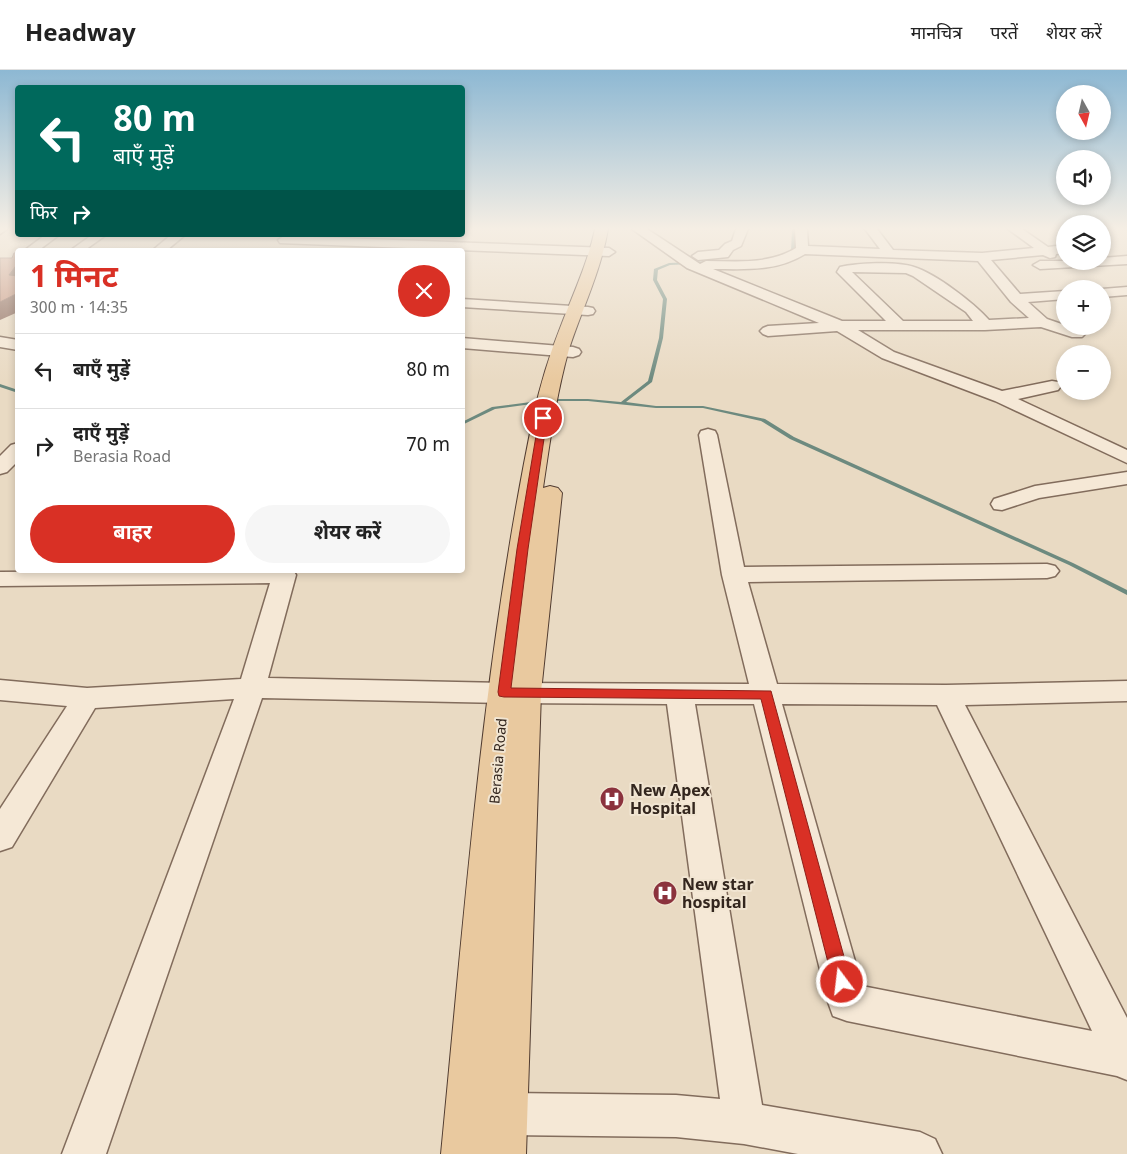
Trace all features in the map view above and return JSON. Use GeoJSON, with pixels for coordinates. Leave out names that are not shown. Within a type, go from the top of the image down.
{"type":"FeatureCollection","features":[{"type":"Feature","properties":{"kind":"main road","name":"Berasia Road"},"geometry":{"type":"LineString","coordinates":[[464,1154],[515,692],[553,406],[567,352],[593,280]]}},
{"type":"Feature","properties":{"kind":"main road","name":"Berasia Road"},"geometry":{"type":"LineString","coordinates":[[502,1154],[506,1114],[515,692]]}},
{"type":"Feature","properties":{"kind":"street"},"geometry":{"type":"LineString","coordinates":[[730,280],[840,326],[888,355],[1001,397],[1127,457]]}},
{"type":"Feature","properties":{"kind":"street"},"geometry":{"type":"LineString","coordinates":[[852,280],[899,326]]}},
{"type":"Feature","properties":{"kind":"street"},"geometry":{"type":"LineString","coordinates":[[928,280],[971,309],[985,325]]}},
{"type":"Feature","properties":{"kind":"street"},"geometry":{"type":"LineString","coordinates":[[1000,280],[1016,299],[1042,322]]}},
{"type":"Feature","properties":{"kind":"street"},"geometry":{"type":"LineString","coordinates":[[1111,292],[1127,291]]}},
{"type":"Feature","properties":{"kind":"street"},"geometry":{"type":"LineString","coordinates":[[1016,299],[1056,296]]}},
{"type":"Feature","properties":{"kind":"street"},"geometry":{"type":"LineString","coordinates":[[465,303],[581,311]]}},
{"type":"Feature","properties":{"kind":"street"},"geometry":{"type":"LineString","coordinates":[[768,331],[840,326],[985,325],[1042,322],[1056,327]]}},
{"type":"Feature","properties":{"kind":"street"},"geometry":{"type":"LineString","coordinates":[[0,342],[15,352]]}},
{"type":"Feature","properties":{"kind":"street"},"geometry":{"type":"LineString","coordinates":[[465,343],[567,352]]}},
{"type":"Feature","properties":{"kind":"street"},"geometry":{"type":"LineString","coordinates":[[1001,397],[1052,386]]}},
{"type":"Feature","properties":{"kind":"street"},"geometry":{"type":"LineString","coordinates":[[708,435],[734,575],[847,1002],[1127,1059]]}},
{"type":"Feature","properties":{"kind":"street"},"geometry":{"type":"LineString","coordinates":[[0,448],[15,448]]}},
{"type":"Feature","properties":{"kind":"street"},"geometry":{"type":"LineString","coordinates":[[0,468],[15,451]]}},
{"type":"Feature","properties":{"kind":"street"},"geometry":{"type":"LineString","coordinates":[[1002,504],[1035,492],[1127,478]]}},
{"type":"Feature","properties":{"kind":"street"},"geometry":{"type":"LineString","coordinates":[[734,575],[1047,571]]}},
{"type":"Feature","properties":{"kind":"street"},"geometry":{"type":"LineString","coordinates":[[0,579],[39,574],[285,573],[252,688],[84,1154]]}},
{"type":"Feature","properties":{"kind":"street"},"geometry":{"type":"LineString","coordinates":[[0,690],[87,698],[252,688],[946,696],[1127,691]]}},
{"type":"Feature","properties":{"kind":"street"},"geometry":{"type":"LineString","coordinates":[[679,693],[744,1124]]}},
{"type":"Feature","properties":{"kind":"street"},"geometry":{"type":"LineString","coordinates":[[946,696],[1127,1059]]}},
{"type":"Feature","properties":{"kind":"street"},"geometry":{"type":"LineString","coordinates":[[0,837],[87,698]]}},
{"type":"Feature","properties":{"kind":"street"},"geometry":{"type":"LineString","coordinates":[[506,1114],[676,1116],[744,1124],[920,1154]]}},
{"type":"Feature","properties":{"kind":"building"},"geometry":{"type":"Polygon","coordinates":[[[0,280],[15,280],[15,294],[0,302],[0,280]]]}},
{"type":"Feature","properties":{"kind":"waterway"},"geometry":{"type":"LineString","coordinates":[[622,403],[650,382],[661,338],[665,299],[655,280]]}},
{"type":"Feature","properties":{"kind":"waterway"},"geometry":{"type":"LineString","coordinates":[[0,385],[15,391]]}},
{"type":"Feature","properties":{"kind":"waterway"},"geometry":{"type":"LineString","coordinates":[[465,422],[494,408],[554,400],[588,400],[622,403]]}},
{"type":"Feature","properties":{"kind":"waterway"},"geometry":{"type":"LineString","coordinates":[[622,403],[656,407],[703,407],[763,420],[792,438],[1071,564],[1127,593]]}},
{"type":"Feature","properties":{"kind":"place","name":"New Apex Hospital"},"geometry":{"type":"Point","coordinates":[612,799]}},
{"type":"Feature","properties":{"kind":"place","name":"New star hospital"},"geometry":{"type":"Point","coordinates":[665,893]}},
{"type":"Feature","properties":{"kind":"route"},"geometry":{"type":"LineString","coordinates":[[543,418],[522,549],[504,692],[766,695],[842,982]]}}]}
